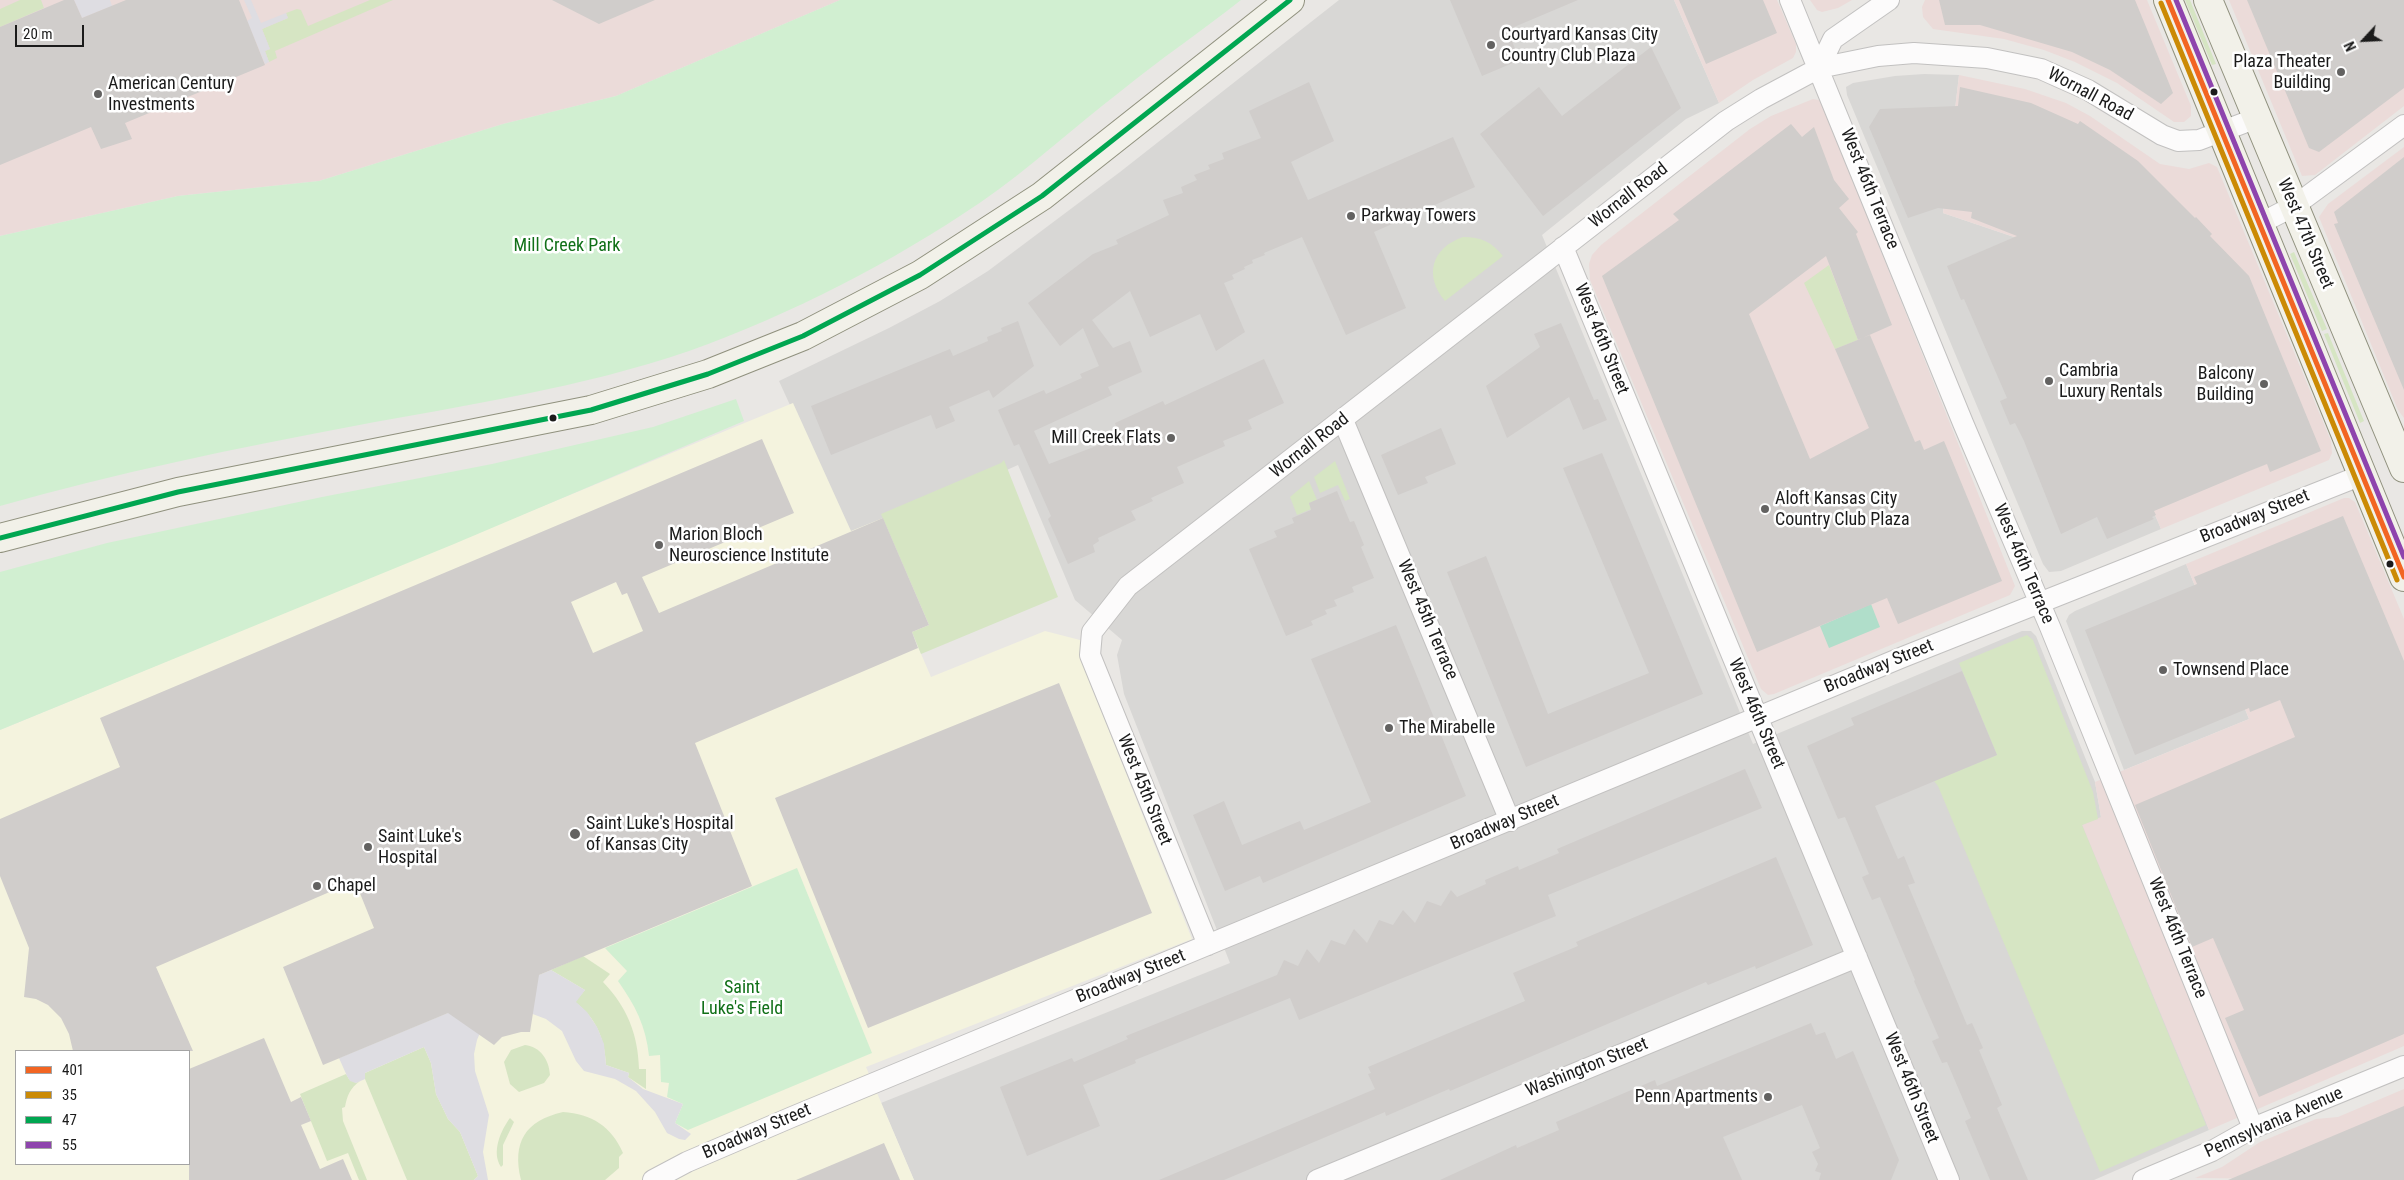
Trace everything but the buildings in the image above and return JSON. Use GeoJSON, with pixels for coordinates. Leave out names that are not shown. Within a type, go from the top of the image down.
{"type":"FeatureCollection","features":[{"type":"Feature","properties":{"kind":"main road"},"geometry":{"type":"LineString","coordinates":[[0,538],[178,492],[591,410],[708,374],[803,336],[912,280],[1042,196],[1290,0]]}},
{"type":"Feature","properties":{"kind":"main road","name":"West 47th Street"},"geometry":{"type":"LineString","coordinates":[[2168,0],[2261,223],[2404,577]]}},
{"type":"Feature","properties":{"kind":"main road","name":"West 47th Street"},"geometry":{"type":"LineString","coordinates":[[2208,0],[2403,463]]}},
{"type":"Feature","properties":{"kind":"main road"},"geometry":{"type":"LineString","coordinates":[[2362,475],[2403,463]]}},
{"type":"Feature","properties":{"kind":"street","name":"West 46th Terrace"},"geometry":{"type":"LineString","coordinates":[[1790,0],[1962,423],[2040,603],[2253,1128]]}},
{"type":"Feature","properties":{"kind":"street"},"geometry":{"type":"LineString","coordinates":[[1819,68],[1833,39],[1889,0]]}},
{"type":"Feature","properties":{"kind":"street","name":"Wornall Road"},"geometry":{"type":"LineString","coordinates":[[1092,632],[1128,586],[1563,247],[1726,121],[1761,98],[1819,68],[1878,56],[1914,53],[1987,58],[2041,69],[2080,86],[2162,135],[2178,142],[2199,140],[2257,118]]}},
{"type":"Feature","properties":{"kind":"street"},"geometry":{"type":"LineString","coordinates":[[2261,223],[2294,206],[2404,125]]}},
{"type":"Feature","properties":{"kind":"street","name":"West 46th Street"},"geometry":{"type":"LineString","coordinates":[[1563,247],[1949,1180]]}},
{"type":"Feature","properties":{"kind":"street","name":"West 45th Terrace"},"geometry":{"type":"LineString","coordinates":[[1343,420],[1510,820]]}},
{"type":"Feature","properties":{"kind":"street","name":"Broadway Street"},"geometry":{"type":"LineString","coordinates":[[653,1180],[687,1162],[775,1124],[1757,718],[2362,475]]}},
{"type":"Feature","properties":{"kind":"street","name":"West 45th Street"},"geometry":{"type":"LineString","coordinates":[[1092,632],[1090,655],[1208,946]]}},
{"type":"Feature","properties":{"kind":"street","name":"Washington Street"},"geometry":{"type":"LineString","coordinates":[[1317,1180],[1857,957]]}},
{"type":"Feature","properties":{"kind":"street","name":"Pennsylvania Avenue"},"geometry":{"type":"LineString","coordinates":[[2143,1180],[2212,1151],[2253,1128],[2404,1066]]}},
{"type":"Feature","properties":{"kind":"shaded area"},"geometry":{"type":"Polygon","coordinates":[[[0,0],[840,0],[616,96],[503,124],[319,181],[178,196],[0,236],[0,0]]]}},
{"type":"Feature","properties":{"kind":"shaded area"},"geometry":{"type":"Polygon","coordinates":[[[74,0],[110,0],[112,6],[82,18],[74,0]]]}},
{"type":"Feature","properties":{"kind":"shaded area"},"geometry":{"type":"Polygon","coordinates":[[[244,0],[251,0],[261,23],[286,13],[288,18],[262,29],[270,49],[265,51],[269,62],[265,64],[247,21],[252,18],[244,0]]]}},
{"type":"Feature","properties":{"kind":"shaded area"},"geometry":{"type":"Polygon","coordinates":[[[1339,0],[1674,0],[1719,103],[1686,119],[1542,235],[1753,744],[2022,631],[2031,631],[2036,636],[2095,782],[2101,817],[2209,1130],[2094,1180],[914,1180],[881,1103],[1230,963],[1124,694],[1117,655],[1122,640],[1075,600],[1018,465],[851,539],[779,381],[889,328],[940,301],[988,271],[1120,172],[1339,0]]]}},
{"type":"Feature","properties":{"kind":"shaded area"},"geometry":{"type":"Polygon","coordinates":[[[1674,0],[1777,0],[1796,44],[1796,52],[1793,58],[1753,80],[1719,103],[1674,0]]]}},
{"type":"Feature","properties":{"kind":"shaded area"},"geometry":{"type":"Polygon","coordinates":[[[1810,0],[1852,0],[1838,8],[1822,12],[1817,10],[1810,0]]]}},
{"type":"Feature","properties":{"kind":"shaded area"},"geometry":{"type":"Polygon","coordinates":[[[1925,0],[2147,0],[2191,106],[2191,116],[2184,122],[2174,122],[2117,83],[2075,62],[2044,50],[2004,39],[1933,29],[1923,17],[1922,7],[1925,0]]]}},
{"type":"Feature","properties":{"kind":"shaded area","name":"Plaza Theater Building"},"geometry":{"type":"Polygon","coordinates":[[[2229,0],[2404,0],[2404,106],[2315,175],[2302,176],[2229,0]]]}},
{"type":"Feature","properties":{"kind":"shaded area"},"geometry":{"type":"Polygon","coordinates":[[[1924,74],[1959,75],[1943,213],[2014,237],[2048,263],[2161,529],[2061,571],[2049,572],[2043,564],[1847,95],[1846,87],[1853,83],[1895,76],[1924,74]]]}},
{"type":"Feature","properties":{"kind":"shaded area"},"geometry":{"type":"Polygon","coordinates":[[[1959,75],[2025,89],[2066,103],[2090,116],[2160,164],[2189,169],[2209,163],[2217,167],[2331,441],[2332,453],[2329,460],[2161,529],[2048,263],[2014,237],[1943,213],[1959,75]]]}},
{"type":"Feature","properties":{"kind":"shaded area"},"geometry":{"type":"Polygon","coordinates":[[[1813,99],[1819,100],[1823,106],[2015,586],[2010,595],[1768,695],[1761,689],[1590,280],[1589,264],[1592,255],[1601,245],[1750,129],[1771,116],[1813,99]]]}},
{"type":"Feature","properties":{"kind":"shaded area"},"geometry":{"type":"Polygon","coordinates":[[[2404,147],[2404,418],[2398,410],[2319,217],[2328,204],[2404,147]]]}},
{"type":"Feature","properties":{"kind":"shaded area","name":"Saint Luke's Hospital of Kansas City"},"geometry":{"type":"Polygon","coordinates":[[[793,403],[851,531],[883,518],[929,625],[912,633],[931,677],[1045,631],[1080,640],[1086,673],[1192,939],[866,1067],[914,1180],[0,1180],[0,730],[793,403]]]}},
{"type":"Feature","properties":{"kind":"shaded area"},"geometry":{"type":"Polygon","coordinates":[[[2344,498],[2349,498],[2355,502],[2404,619],[2404,1046],[2209,1130],[2082,825],[2101,817],[2095,782],[2249,719],[2186,564],[2344,498]]]}},
{"type":"Feature","properties":{"kind":"shaded area","name":"Townsend Place"},"geometry":{"type":"Polygon","coordinates":[[[2186,564],[2249,719],[2124,770],[2066,621],[2069,615],[2075,611],[2186,564]]]}},
{"type":"Feature","properties":{"kind":"shaded area"},"geometry":{"type":"Polygon","coordinates":[[[551,970],[585,990],[576,1002],[587,1012],[597,1027],[604,1044],[606,1065],[629,1073],[628,1077],[643,1089],[683,1104],[675,1123],[691,1134],[685,1140],[667,1133],[655,1112],[636,1091],[615,1079],[584,1071],[576,1061],[562,1031],[546,1019],[530,1013],[482,1028],[477,1040],[474,1054],[475,1071],[489,1115],[483,1152],[488,1180],[474,1180],[478,1176],[460,1132],[448,1119],[436,1094],[431,1063],[424,1047],[365,1073],[365,1079],[356,1083],[350,1081],[347,1076],[339,1058],[551,970]]]}},
{"type":"Feature","properties":{"kind":"shaded area"},"geometry":{"type":"Polygon","coordinates":[[[2404,1089],[2404,1180],[2195,1178],[2222,1167],[2260,1142],[2316,1119],[2338,1117],[2404,1089]]]}},
{"type":"Feature","properties":{"kind":"green space"},"geometry":{"type":"Polygon","coordinates":[[[20,0],[41,0],[44,8],[0,27],[0,9],[20,0]]]}},
{"type":"Feature","properties":{"kind":"green space"},"geometry":{"type":"Polygon","coordinates":[[[370,0],[393,0],[275,51],[277,58],[269,62],[265,51],[270,49],[262,29],[288,18],[286,13],[297,9],[301,10],[308,26],[370,0]]]}},
{"type":"Feature","properties":{"kind":"green space","name":"Mill Creek Park"},"geometry":{"type":"Polygon","coordinates":[[[840,0],[1241,0],[1136,79],[981,202],[912,246],[840,286],[765,321],[689,351],[607,375],[481,403],[221,452],[132,472],[0,506],[0,236],[178,196],[319,181],[503,124],[616,96],[840,0]]]}},
{"type":"Feature","properties":{"kind":"green space"},"geometry":{"type":"Polygon","coordinates":[[[2185,0],[2190,0],[2216,64],[2212,65],[2185,0]]]}},
{"type":"Feature","properties":{"kind":"green space"},"geometry":{"type":"Polygon","coordinates":[[[1463,237],[1486,241],[1503,256],[1445,301],[1438,292],[1434,282],[1434,264],[1444,248],[1463,237]]]}},
{"type":"Feature","properties":{"kind":"green space"},"geometry":{"type":"Polygon","coordinates":[[[2294,252],[2327,329],[2322,331],[2290,254],[2294,252]]]}},
{"type":"Feature","properties":{"kind":"green space"},"geometry":{"type":"Polygon","coordinates":[[[1829,265],[1858,340],[1835,349],[1804,283],[1829,265]]]}},
{"type":"Feature","properties":{"kind":"green space"},"geometry":{"type":"Polygon","coordinates":[[[2328,333],[2364,421],[2360,423],[2324,334],[2328,333]]]}},
{"type":"Feature","properties":{"kind":"green space"},"geometry":{"type":"Polygon","coordinates":[[[736,399],[744,421],[454,544],[0,730],[0,572],[107,543],[322,497],[492,464],[653,427],[736,399]]]}},
{"type":"Feature","properties":{"kind":"green space"},"geometry":{"type":"Polygon","coordinates":[[[1004,460],[1058,597],[921,654],[912,632],[929,625],[881,514],[1001,463],[1004,460]]]}},
{"type":"Feature","properties":{"kind":"green space"},"geometry":{"type":"Polygon","coordinates":[[[1335,461],[1350,499],[1345,501],[1338,485],[1320,493],[1314,477],[1335,461]]]}},
{"type":"Feature","properties":{"kind":"green space"},"geometry":{"type":"Polygon","coordinates":[[[1309,481],[1317,500],[1309,503],[1311,509],[1297,515],[1290,497],[1309,481]]]}},
{"type":"Feature","properties":{"kind":"green space"},"geometry":{"type":"Polygon","coordinates":[[[1871,604],[1880,627],[1829,648],[1820,626],[1871,604]]]}},
{"type":"Feature","properties":{"kind":"green space"},"geometry":{"type":"Polygon","coordinates":[[[2027,635],[2033,640],[2093,792],[2098,819],[2082,825],[2206,1125],[2100,1172],[1938,786],[1934,781],[1997,755],[1959,663],[2027,635]]]}},
{"type":"Feature","properties":{"kind":"green space","name":"Saint Luke's Field"},"geometry":{"type":"Polygon","coordinates":[[[797,868],[872,1053],[688,1130],[675,1123],[683,1104],[667,1097],[669,1083],[661,1082],[660,1055],[649,1056],[648,1045],[639,1016],[618,981],[627,971],[605,948],[797,868]]]}},
{"type":"Feature","properties":{"kind":"green space"},"geometry":{"type":"Polygon","coordinates":[[[583,956],[610,974],[603,982],[619,1001],[630,1022],[636,1044],[639,1069],[646,1069],[646,1089],[628,1077],[629,1073],[606,1065],[604,1047],[598,1030],[589,1015],[575,1002],[585,990],[551,970],[583,956]]]}},
{"type":"Feature","properties":{"kind":"green space"},"geometry":{"type":"Polygon","coordinates":[[[525,1045],[540,1051],[546,1059],[550,1075],[544,1083],[519,1092],[510,1084],[504,1062],[511,1050],[525,1045]]]}},
{"type":"Feature","properties":{"kind":"green space"},"geometry":{"type":"Polygon","coordinates":[[[424,1047],[431,1063],[436,1094],[448,1119],[460,1132],[478,1176],[474,1180],[407,1180],[365,1079],[365,1073],[424,1047]]]}},
{"type":"Feature","properties":{"kind":"green space"},"geometry":{"type":"Polygon","coordinates":[[[346,1074],[349,1079],[356,1083],[360,1081],[351,1089],[345,1107],[342,1108],[343,1121],[367,1180],[359,1180],[348,1153],[327,1161],[300,1094],[346,1074]]]}},
{"type":"Feature","properties":{"kind":"green space"},"geometry":{"type":"Polygon","coordinates":[[[563,1112],[583,1115],[592,1119],[613,1135],[623,1153],[619,1157],[619,1168],[605,1180],[521,1180],[518,1155],[524,1135],[539,1121],[563,1112]]]}},
{"type":"Feature","properties":{"kind":"green space"},"geometry":{"type":"Polygon","coordinates":[[[510,1118],[514,1122],[503,1145],[503,1165],[501,1167],[497,1155],[498,1141],[510,1118]]]}},
{"type":"Feature","properties":{"kind":"transit line","name":"47"},"geometry":{"type":"LineString","coordinates":[[0,538],[178,492],[591,410],[708,374],[803,336],[920,275],[1042,196],[1290,0]]}},
{"type":"Feature","properties":{"kind":"transit line","name":"401"},"geometry":{"type":"LineString","coordinates":[[2168,0],[2404,577]]}},
{"type":"Feature","properties":{"kind":"transit line","name":"55"},"geometry":{"type":"LineString","coordinates":[[2176,0],[2404,557]]}},
{"type":"Feature","properties":{"kind":"transit line","name":"35"},"geometry":{"type":"LineString","coordinates":[[2161,3],[2397,580]]}},
{"type":"Feature","properties":{"kind":"place","name":"Courtyard Kansas City Country Club Plaza"},"geometry":{"type":"Point","coordinates":[1491,45]}},
{"type":"Feature","properties":{"kind":"place","name":"Plaza Theater Building"},"geometry":{"type":"Point","coordinates":[2341,72]}},
{"type":"Feature","properties":{"kind":"place","name":"American Century Investments"},"geometry":{"type":"Point","coordinates":[98,94]}},
{"type":"Feature","properties":{"kind":"place","name":"Parkway Towers"},"geometry":{"type":"Point","coordinates":[1351,216]}},
{"type":"Feature","properties":{"kind":"place","name":"Cambria Luxury Rentals"},"geometry":{"type":"Point","coordinates":[2049,381]}},
{"type":"Feature","properties":{"kind":"place","name":"Balcony Building"},"geometry":{"type":"Point","coordinates":[2264,384]}},
{"type":"Feature","properties":{"kind":"place","name":"Mill Creek Flats"},"geometry":{"type":"Point","coordinates":[1171,438]}},
{"type":"Feature","properties":{"kind":"place","name":"Aloft Kansas City Country Club Plaza"},"geometry":{"type":"Point","coordinates":[1765,509]}},
{"type":"Feature","properties":{"kind":"place","name":"Marion Bloch Neuroscience Institute"},"geometry":{"type":"Point","coordinates":[659,545]}},
{"type":"Feature","properties":{"kind":"place","name":"Townsend Place"},"geometry":{"type":"Point","coordinates":[2163,670]}},
{"type":"Feature","properties":{"kind":"place","name":"The Mirabelle"},"geometry":{"type":"Point","coordinates":[1389,728]}},
{"type":"Feature","properties":{"kind":"place","name":"Saint Luke's Hospital of Kansas City"},"geometry":{"type":"Point","coordinates":[575,834]}},
{"type":"Feature","properties":{"kind":"place","name":"Saint Luke's Hospital"},"geometry":{"type":"Point","coordinates":[368,847]}},
{"type":"Feature","properties":{"kind":"place","name":"Chapel"},"geometry":{"type":"Point","coordinates":[317,886]}},
{"type":"Feature","properties":{"kind":"place","name":"Penn Apartments"},"geometry":{"type":"Point","coordinates":[1768,1097]}}]}
